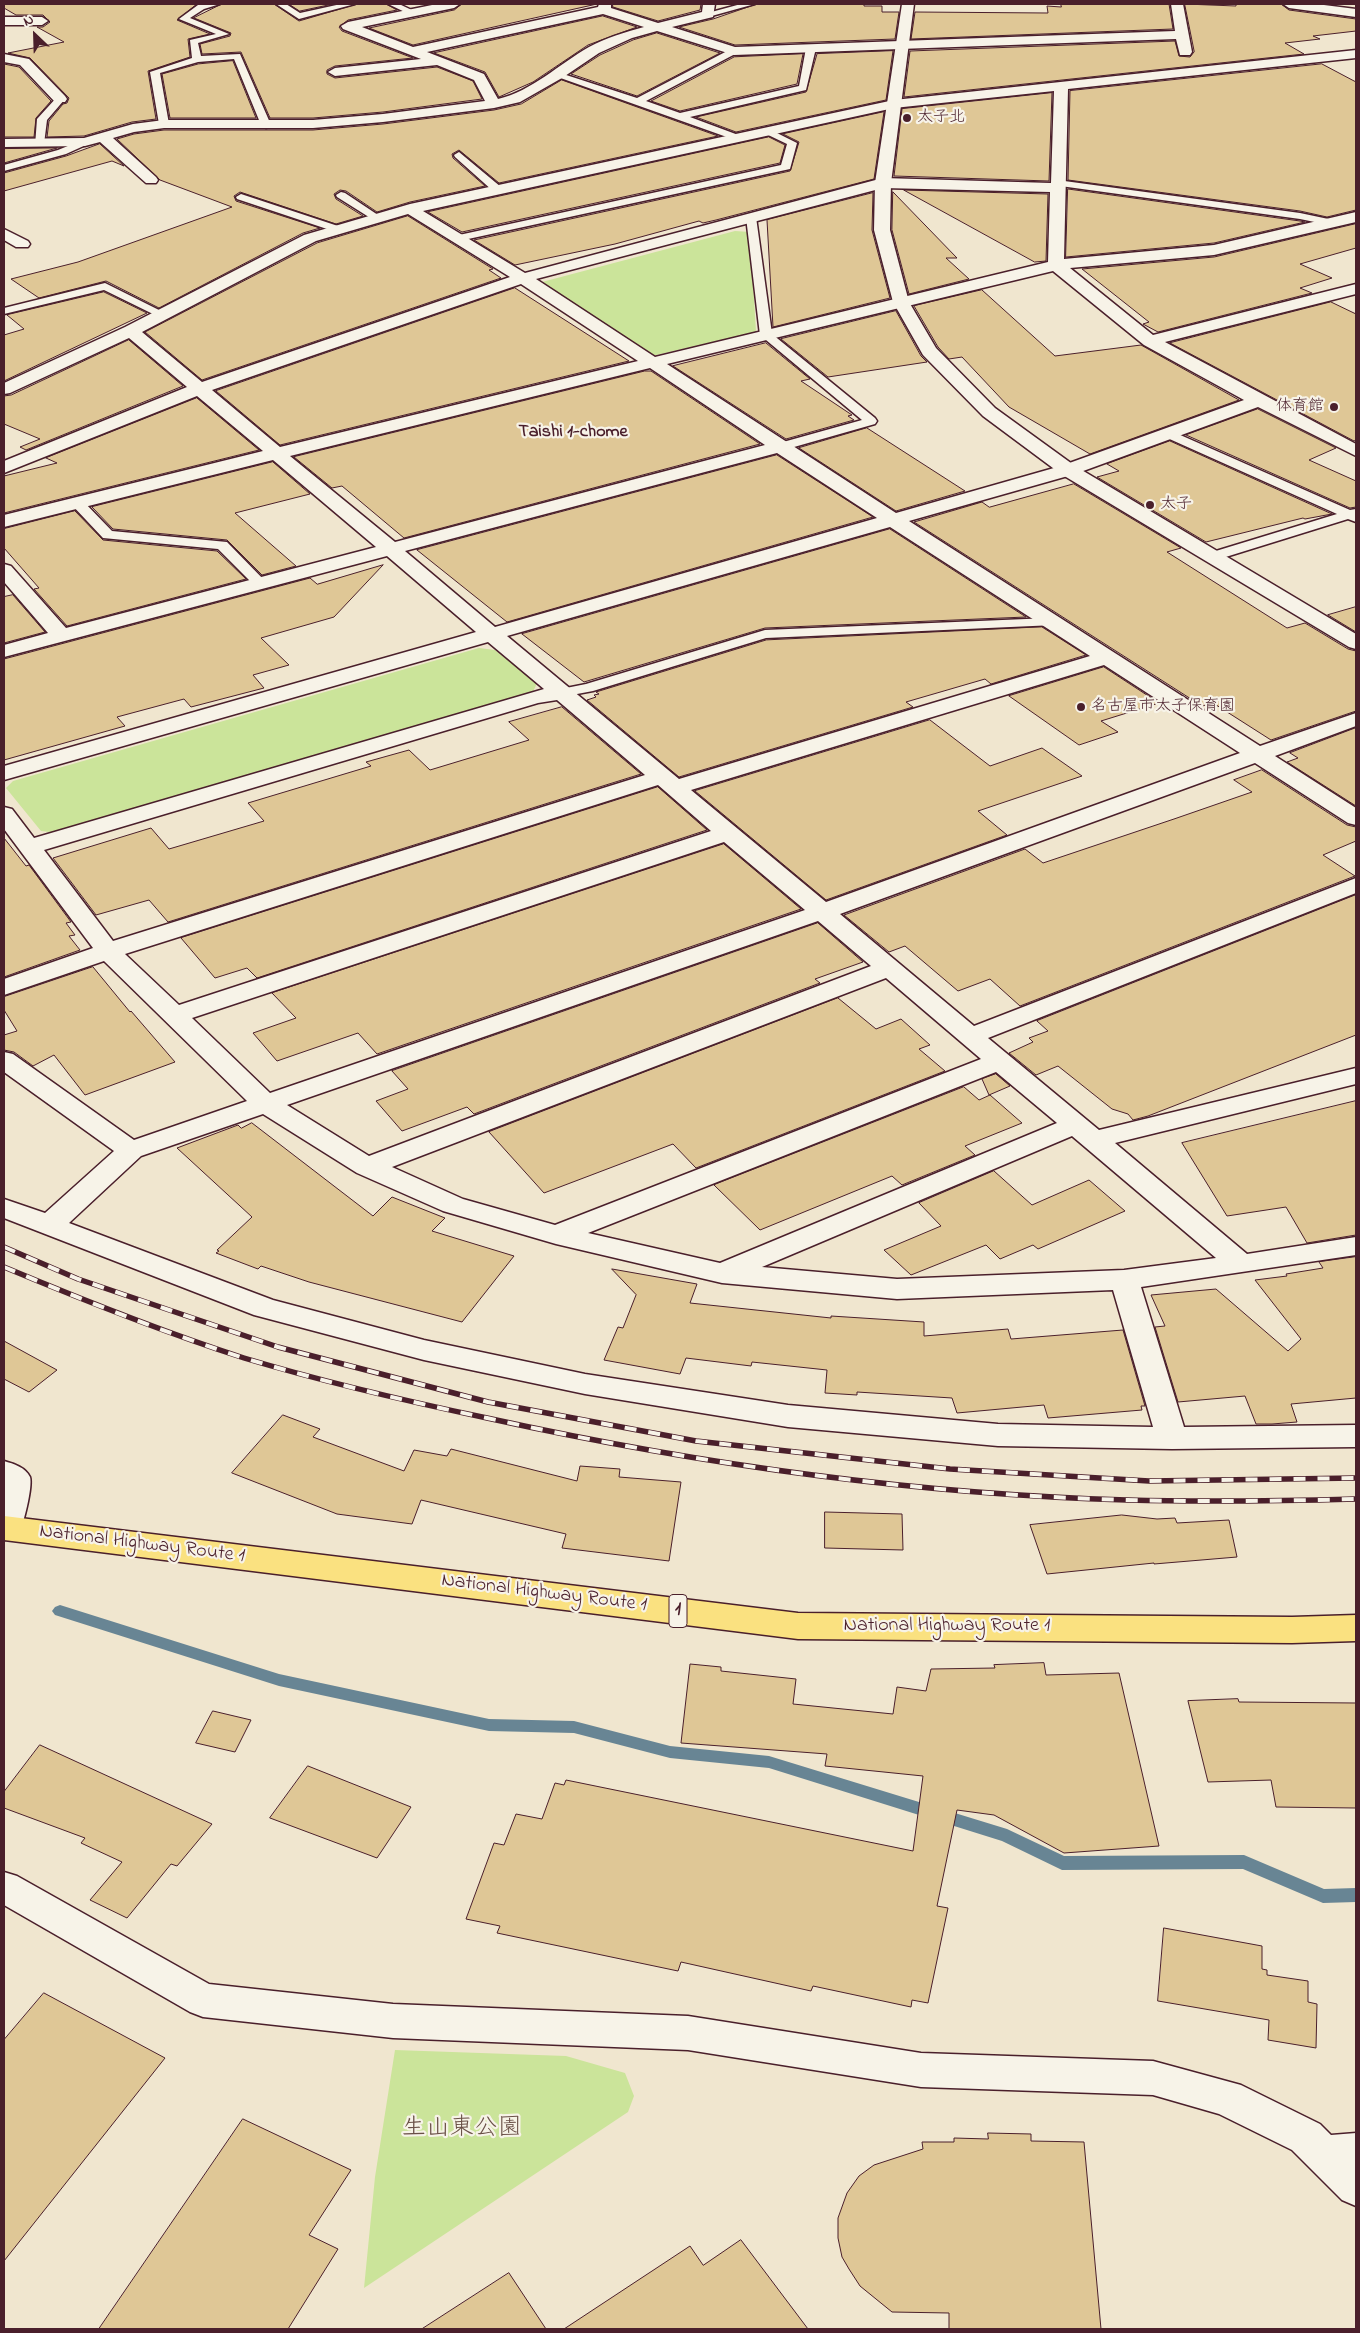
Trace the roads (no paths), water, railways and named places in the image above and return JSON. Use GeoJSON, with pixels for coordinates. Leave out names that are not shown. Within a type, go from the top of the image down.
{"type":"FeatureCollection","features":[{"type":"Feature","properties":{"kind":"highway","name":"National Highway Route 1"},"geometry":{"type":"LineString","coordinates":[[5,1531],[798,1626],[1282,1630],[1356,1628]]}},
{"type":"Feature","properties":{"kind":"street"},"geometry":{"type":"LineString","coordinates":[[454,4],[348,26],[479,77],[494,104]]}},
{"type":"Feature","properties":{"kind":"street"},"geometry":{"type":"LineString","coordinates":[[908,4],[883,183],[882,230],[901,302],[929,351],[989,412],[1068,470],[1356,642]]}},
{"type":"Feature","properties":{"kind":"street"},"geometry":{"type":"LineString","coordinates":[[1177,4],[1189,72]]}},
{"type":"Feature","properties":{"kind":"street"},"geometry":{"type":"LineString","coordinates":[[1289,4],[1356,14]]}},
{"type":"Feature","properties":{"kind":"street"},"geometry":{"type":"LineString","coordinates":[[412,51],[604,7],[656,27],[734,51],[1182,35]]}},
{"type":"Feature","properties":{"kind":"street"},"geometry":{"type":"LineString","coordinates":[[4,143],[85,142],[133,128],[164,124],[313,124],[383,118],[494,104],[515,99],[558,75],[594,50],[627,35],[709,9]]}},
{"type":"Feature","properties":{"kind":"street"},"geometry":{"type":"LineString","coordinates":[[4,21],[42,21]]}},
{"type":"Feature","properties":{"kind":"street"},"geometry":{"type":"LineString","coordinates":[[4,389],[131,331],[160,314],[310,238],[410,209],[894,104],[1356,54]]}},
{"type":"Feature","properties":{"kind":"street"},"geometry":{"type":"LineString","coordinates":[[4,58],[24,62],[60,99]]}},
{"type":"Feature","properties":{"kind":"street"},"geometry":{"type":"LineString","coordinates":[[335,72],[439,62]]}},
{"type":"Feature","properties":{"kind":"street"},"geometry":{"type":"LineString","coordinates":[[1056,265],[1061,86]]}},
{"type":"Feature","properties":{"kind":"street"},"geometry":{"type":"LineString","coordinates":[[103,136],[150,180]]}},
{"type":"Feature","properties":{"kind":"street"},"geometry":{"type":"LineString","coordinates":[[4,467],[201,388],[523,278],[883,183],[1057,185]]}},
{"type":"Feature","properties":{"kind":"street"},"geometry":{"type":"LineString","coordinates":[[410,209],[563,303],[780,447],[1255,755],[1356,818]]}},
{"type":"Feature","properties":{"kind":"street"},"geometry":{"type":"LineString","coordinates":[[4,522],[278,452],[1056,265],[1214,250],[1356,217]]}},
{"type":"Feature","properties":{"kind":"street"},"geometry":{"type":"LineString","coordinates":[[1334,223],[1356,233]]}},
{"type":"Feature","properties":{"kind":"street"},"geometry":{"type":"LineString","coordinates":[[4,234],[22,244],[4,249]]}},
{"type":"Feature","properties":{"kind":"street"},"geometry":{"type":"LineString","coordinates":[[1056,265],[1150,342],[1259,402],[1356,450]]}},
{"type":"Feature","properties":{"kind":"street"},"geometry":{"type":"LineString","coordinates":[[1150,342],[1356,289]]}},
{"type":"Feature","properties":{"kind":"street"},"geometry":{"type":"LineString","coordinates":[[131,331],[278,452],[667,782],[1240,1263]]}},
{"type":"Feature","properties":{"kind":"street"},"geometry":{"type":"LineString","coordinates":[[4,773],[1068,470],[1259,402]]}},
{"type":"Feature","properties":{"kind":"street"},"geometry":{"type":"LineString","coordinates":[[4,651],[780,447]]}},
{"type":"Feature","properties":{"kind":"street"},"geometry":{"type":"LineString","coordinates":[[4,570],[62,636]]}},
{"type":"Feature","properties":{"kind":"street"},"geometry":{"type":"LineString","coordinates":[[4,987],[108,952],[667,782],[1106,658]]}},
{"type":"Feature","properties":{"kind":"street"},"geometry":{"type":"LineString","coordinates":[[29,848],[547,694],[562,693]]}},
{"type":"Feature","properties":{"kind":"street"},"geometry":{"type":"LineString","coordinates":[[49,1225],[131,1150],[822,912],[1356,719]]}},
{"type":"Feature","properties":{"kind":"street"},"geometry":{"type":"LineString","coordinates":[[4,814],[108,952],[266,1104],[367,1168],[454,1206],[556,1235],[722,1273],[897,1289],[1124,1280],[1356,1246]]}},
{"type":"Feature","properties":{"kind":"street"},"geometry":{"type":"LineString","coordinates":[[174,1015],[728,833]]}},
{"type":"Feature","properties":{"kind":"street"},"geometry":{"type":"LineString","coordinates":[[970,1036],[1356,885]]}},
{"type":"Feature","properties":{"kind":"street"},"geometry":{"type":"LineString","coordinates":[[367,1168],[890,968]]}},
{"type":"Feature","properties":{"kind":"street"},"geometry":{"type":"LineString","coordinates":[[4,1060],[131,1150]]}},
{"type":"Feature","properties":{"kind":"street"},"geometry":{"type":"LineString","coordinates":[[556,1235],[1000,1061]]}},
{"type":"Feature","properties":{"kind":"street"},"geometry":{"type":"LineString","coordinates":[[722,1273],[1084,1132],[1356,1076]]}},
{"type":"Feature","properties":{"kind":"street"},"geometry":{"type":"LineString","coordinates":[[4,1208],[137,1261],[264,1308],[424,1350],[585,1384],[788,1416],[998,1435],[1172,1438],[1356,1436]]}},
{"type":"Feature","properties":{"kind":"street"},"geometry":{"type":"LineString","coordinates":[[1124,1280],[1172,1438]]}},
{"type":"Feature","properties":{"kind":"street"},"geometry":{"type":"LineString","coordinates":[[4,1472],[15,1479],[5,1531]]}},
{"type":"Feature","properties":{"kind":"street"},"geometry":{"type":"LineString","coordinates":[[4,1887],[203,2000],[394,2021],[688,2033],[921,2070],[1153,2078],[1227,2098],[1339,2153],[1356,2187]]}},
{"type":"Feature","properties":{"kind":"lane"},"geometry":{"type":"LineString","coordinates":[[197,59],[192,42],[225,34],[183,19],[200,7],[216,4]]}},
{"type":"Feature","properties":{"kind":"lane"},"geometry":{"type":"LineString","coordinates":[[280,4],[299,16],[351,4]]}},
{"type":"Feature","properties":{"kind":"lane"},"geometry":{"type":"LineString","coordinates":[[392,4],[412,12]]}},
{"type":"Feature","properties":{"kind":"lane"},"geometry":{"type":"LineString","coordinates":[[709,9],[751,4]]}},
{"type":"Feature","properties":{"kind":"lane"},"geometry":{"type":"LineString","coordinates":[[681,116],[803,88],[811,48]]}},
{"type":"Feature","properties":{"kind":"lane"},"geometry":{"type":"LineString","coordinates":[[638,101],[734,51]]}},
{"type":"Feature","properties":{"kind":"lane"},"geometry":{"type":"LineString","coordinates":[[164,124],[155,72],[197,59],[238,56],[266,125]]}},
{"type":"Feature","properties":{"kind":"lane"},"geometry":{"type":"LineString","coordinates":[[558,75],[681,116],[738,138]]}},
{"type":"Feature","properties":{"kind":"lane"},"geometry":{"type":"LineString","coordinates":[[40,144],[42,119],[60,99]]}},
{"type":"Feature","properties":{"kind":"lane"},"geometry":{"type":"LineString","coordinates":[[459,238],[786,168],[792,143],[767,131]]}},
{"type":"Feature","properties":{"kind":"lane"},"geometry":{"type":"LineString","coordinates":[[4,168],[62,152],[85,142]]}},
{"type":"Feature","properties":{"kind":"lane"},"geometry":{"type":"LineString","coordinates":[[459,155],[497,189]]}},
{"type":"Feature","properties":{"kind":"lane"},"geometry":{"type":"LineString","coordinates":[[1057,185],[1300,216],[1334,223]]}},
{"type":"Feature","properties":{"kind":"lane"},"geometry":{"type":"LineString","coordinates":[[341,195],[376,218]]}},
{"type":"Feature","properties":{"kind":"lane"},"geometry":{"type":"LineString","coordinates":[[241,197],[337,229]]}},
{"type":"Feature","properties":{"kind":"lane"},"geometry":{"type":"LineString","coordinates":[[751,217],[766,335],[870,421],[780,447]]}},
{"type":"Feature","properties":{"kind":"lane"},"geometry":{"type":"LineString","coordinates":[[4,311],[105,286],[160,314]]}},
{"type":"Feature","properties":{"kind":"lane"},"geometry":{"type":"LineString","coordinates":[[1169,434],[1354,515]]}},
{"type":"Feature","properties":{"kind":"lane"},"geometry":{"type":"LineString","coordinates":[[77,503],[108,535],[222,545],[260,583]]}},
{"type":"Feature","properties":{"kind":"lane"},"geometry":{"type":"LineString","coordinates":[[1211,557],[1354,515]]}},
{"type":"Feature","properties":{"kind":"lane"},"geometry":{"type":"LineString","coordinates":[[562,693],[588,688],[765,634],[1050,622]]}},
{"type":"Feature","properties":{"kind":"waterway"},"geometry":{"type":"LineString","coordinates":[[60,1611],[279,1680],[489,1725],[574,1727],[670,1752],[769,1762],[1007,1836],[1062,1863],[1244,1862],[1323,1896],[1356,1895]]}},
{"type":"Feature","properties":{"kind":"railway"},"geometry":{"type":"LineString","coordinates":[[4,1247],[78,1279],[278,1347],[488,1402],[696,1441],[950,1469],[1149,1481],[1356,1478]]}},
{"type":"Feature","properties":{"kind":"railway"},"geometry":{"type":"LineString","coordinates":[[4,1267],[153,1326],[274,1367],[426,1405],[566,1434],[725,1463],[885,1484],[1046,1497],[1156,1501],[1356,1499]]}},
{"type":"Feature","properties":{"kind":"place","name":"太子北"},"geometry":{"type":"Point","coordinates":[907,118]}},
{"type":"Feature","properties":{"kind":"place","name":"体育館"},"geometry":{"type":"Point","coordinates":[1334,407]}},
{"type":"Feature","properties":{"kind":"place","name":"太子"},"geometry":{"type":"Point","coordinates":[1150,505]}},
{"type":"Feature","properties":{"kind":"place","name":"名古屋市太子保育園"},"geometry":{"type":"Point","coordinates":[1081,707]}},
{"type":"Feature","properties":{"kind":"district","name":"Taishi 1-chome"},"geometry":{"type":"Point","coordinates":[573,433]}},
{"type":"Feature","properties":{"kind":"park label","name":"生山東公園"},"geometry":{"type":"Point","coordinates":[462,2130]}}]}
